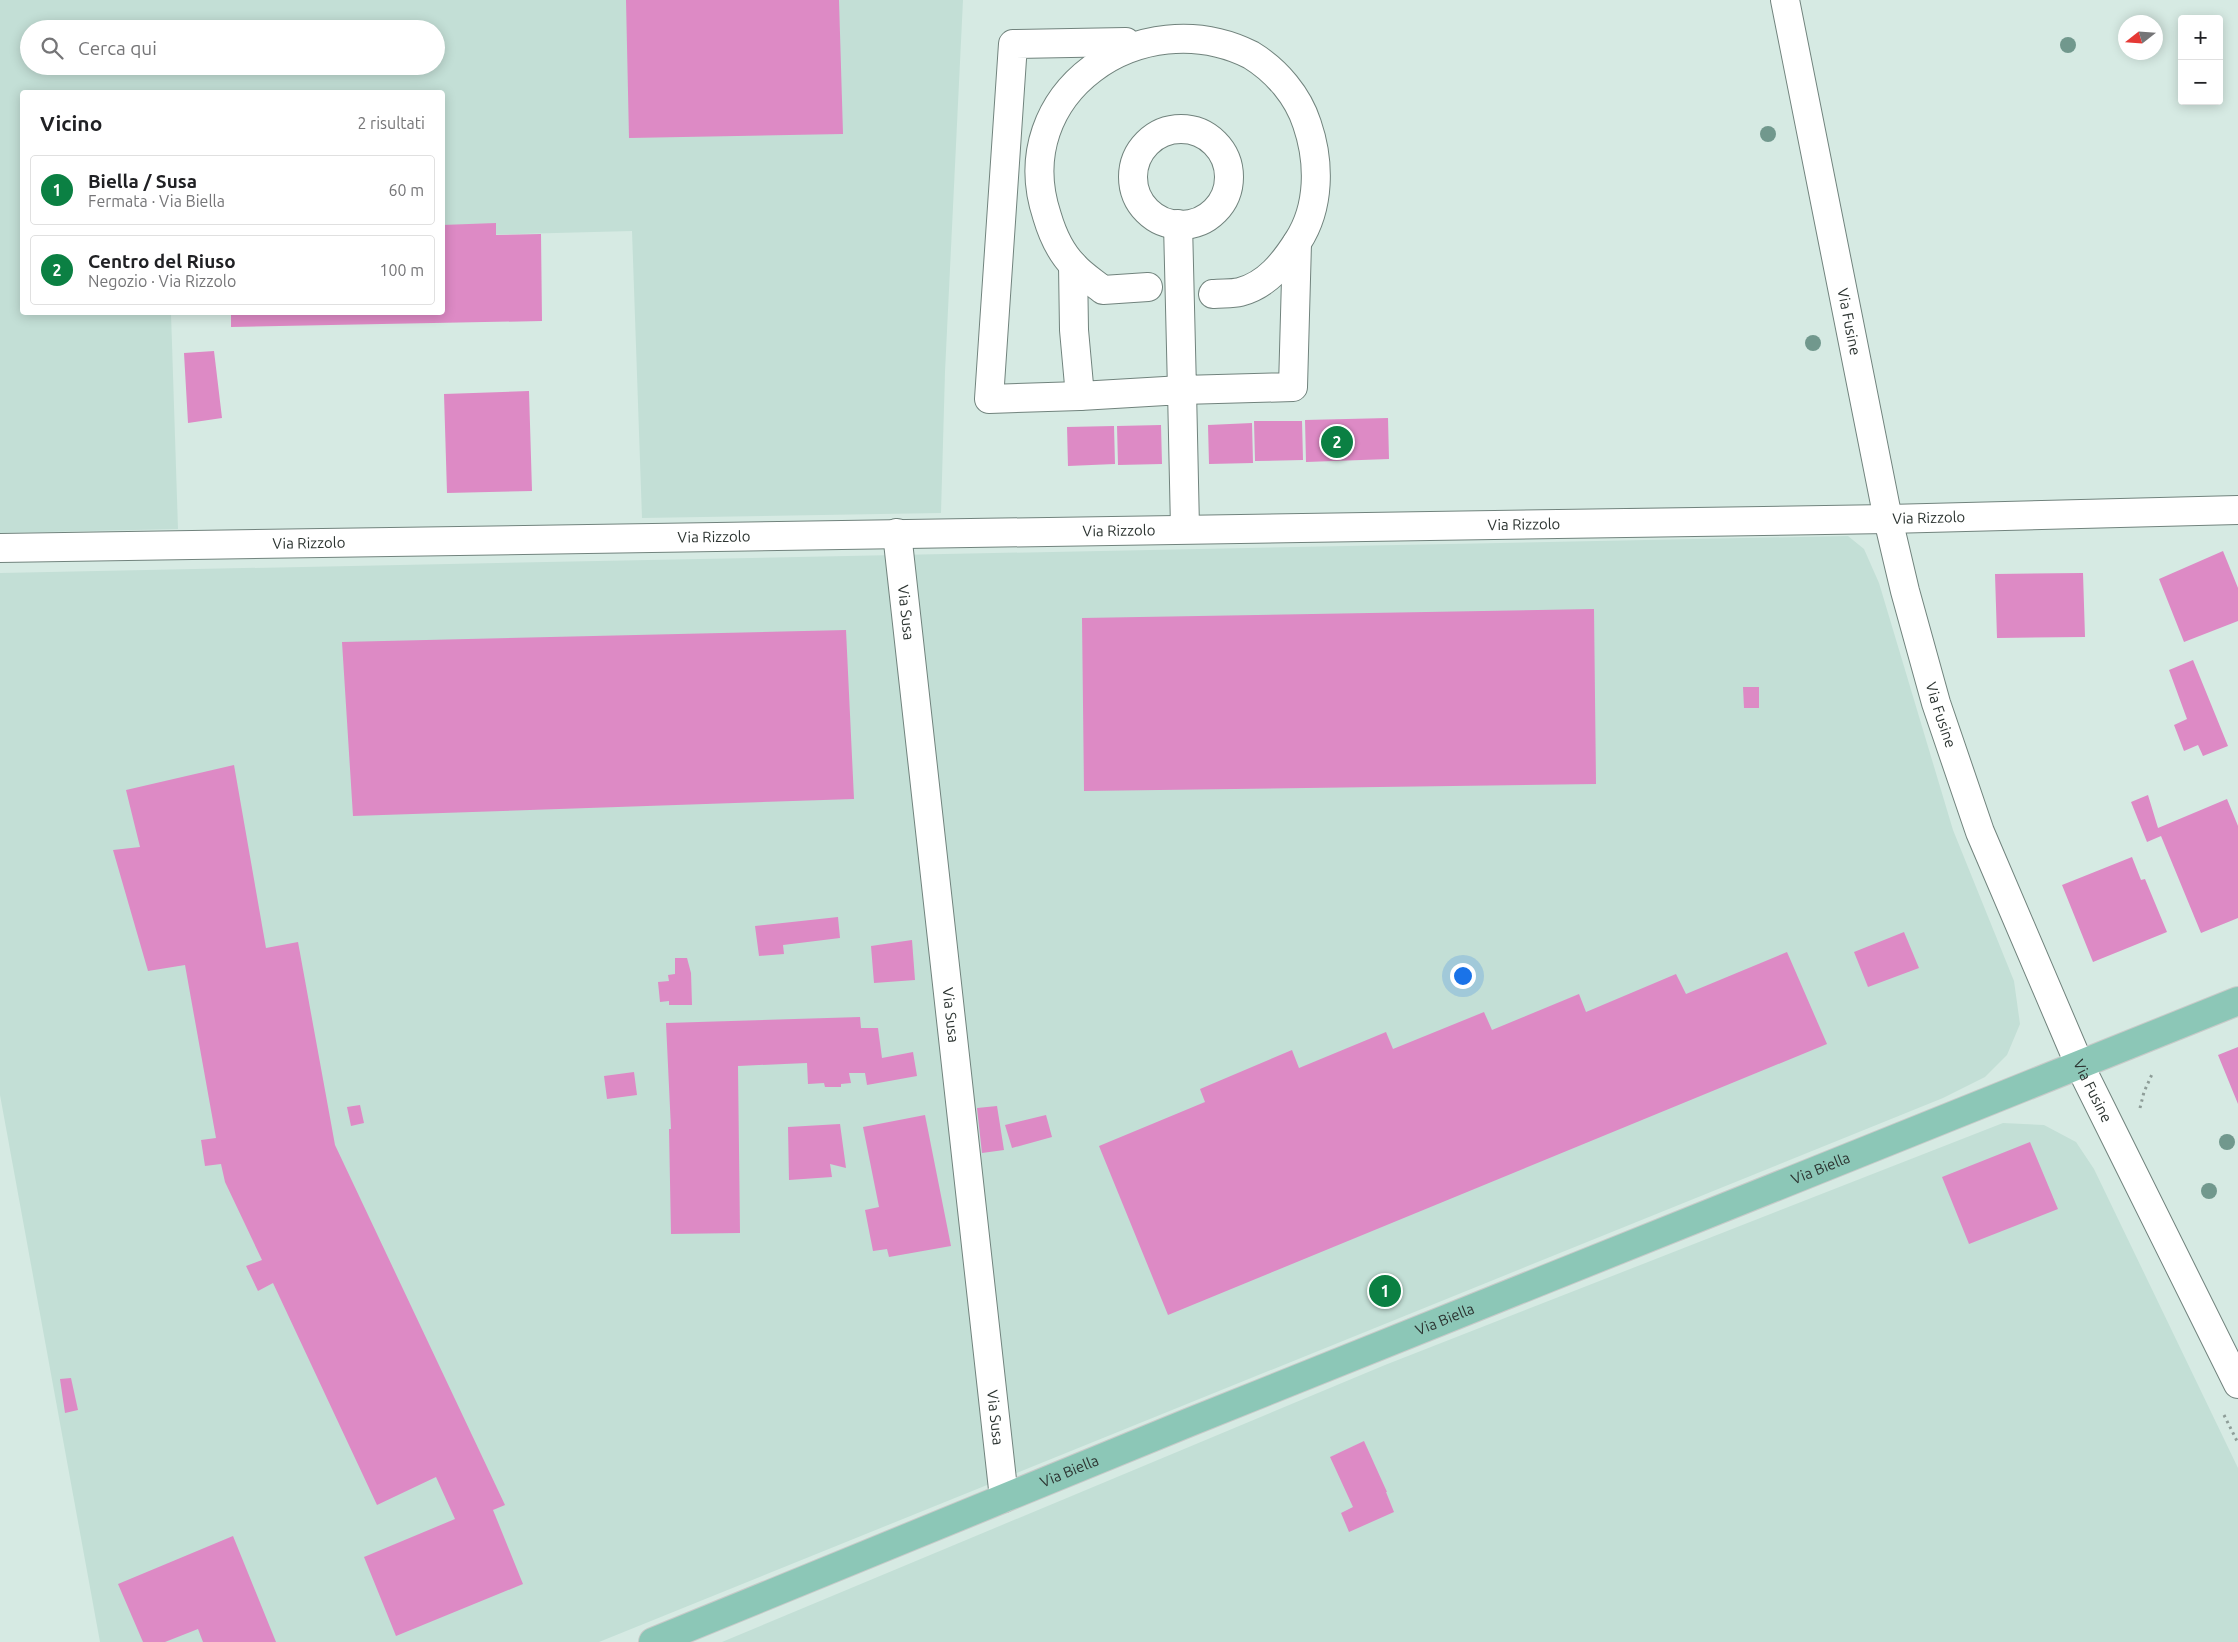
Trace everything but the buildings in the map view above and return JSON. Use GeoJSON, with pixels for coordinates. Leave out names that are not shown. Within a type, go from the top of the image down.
{"type":"FeatureCollection","features":[{"type":"Feature","properties":{"kind":"main road","name":"Via Biella"},"geometry":{"type":"LineString","coordinates":[[653,1642],[1004,1498],[2238,1001]]}},
{"type":"Feature","properties":{"kind":"street","name":"Via Fusine"},"geometry":{"type":"LineString","coordinates":[[1784,0],[1888,519],[1905,591],[1936,703],[1980,832],[2080,1066],[2238,1384]]}},
{"type":"Feature","properties":{"kind":"street"},"geometry":{"type":"LineString","coordinates":[[1148,287],[1103,290],[1073,265],[1050,228],[1042,202],[1039,174],[1041,146],[1049,119],[1063,94],[1081,72],[1104,54],[1129,42],[1156,35],[1176,34],[1214,38],[1240,48],[1266,64],[1287,87],[1304,113],[1313,142],[1317,173],[1314,203],[1304,232],[1288,258],[1266,281],[1240,292],[1213,294]]}},
{"type":"Feature","properties":{"kind":"street"},"geometry":{"type":"LineString","coordinates":[[1129,42],[1013,44],[990,399],[1293,387],[1297,243]]}},
{"type":"Feature","properties":{"kind":"street"},"geometry":{"type":"LineString","coordinates":[[1178,224],[1185,528]]}},
{"type":"Feature","properties":{"kind":"street"},"geometry":{"type":"LineString","coordinates":[[1073,265],[1074,330],[1080,396]]}},
{"type":"Feature","properties":{"kind":"street","name":"Via Rizzolo"},"geometry":{"type":"LineString","coordinates":[[0,548],[1185,528],[1888,519],[2238,510]]}},
{"type":"Feature","properties":{"kind":"street","name":"Via Susa"},"geometry":{"type":"LineString","coordinates":[[897,533],[1004,1498]]}},
{"type":"Feature","properties":{"kind":"path"},"geometry":{"type":"LineString","coordinates":[[2140,1110],[2149,1078],[2158,1066]]}},
{"type":"Feature","properties":{"kind":"shaded area"},"geometry":{"type":"Polygon","coordinates":[[[0,0],[963,0],[945,372],[941,513],[642,518],[632,231],[445,236],[445,90],[20,90],[20,315],[171,315],[178,529],[0,533],[0,0]]]}},
{"type":"Feature","properties":{"kind":"shaded area"},"geometry":{"type":"Polygon","coordinates":[[[1848,536],[1864,549],[1879,583],[1953,830],[2014,981],[2020,1024],[2007,1055],[1985,1077],[1943,1098],[599,1642],[100,1642],[0,1095],[0,573],[1848,536]]]}},
{"type":"Feature","properties":{"kind":"shaded area"},"geometry":{"type":"Polygon","coordinates":[[[2003,1123],[2044,1125],[2076,1142],[2094,1169],[2238,1468],[2238,1642],[722,1642],[1385,1365],[2003,1123]]]}},
{"type":"Feature","properties":{"kind":"place","name":"Centro del Riuso"},"geometry":{"type":"Point","coordinates":[1337,442]}},
{"type":"Feature","properties":{"kind":"place","name":"Biella / Susa"},"geometry":{"type":"Point","coordinates":[1385,1291]}}]}
